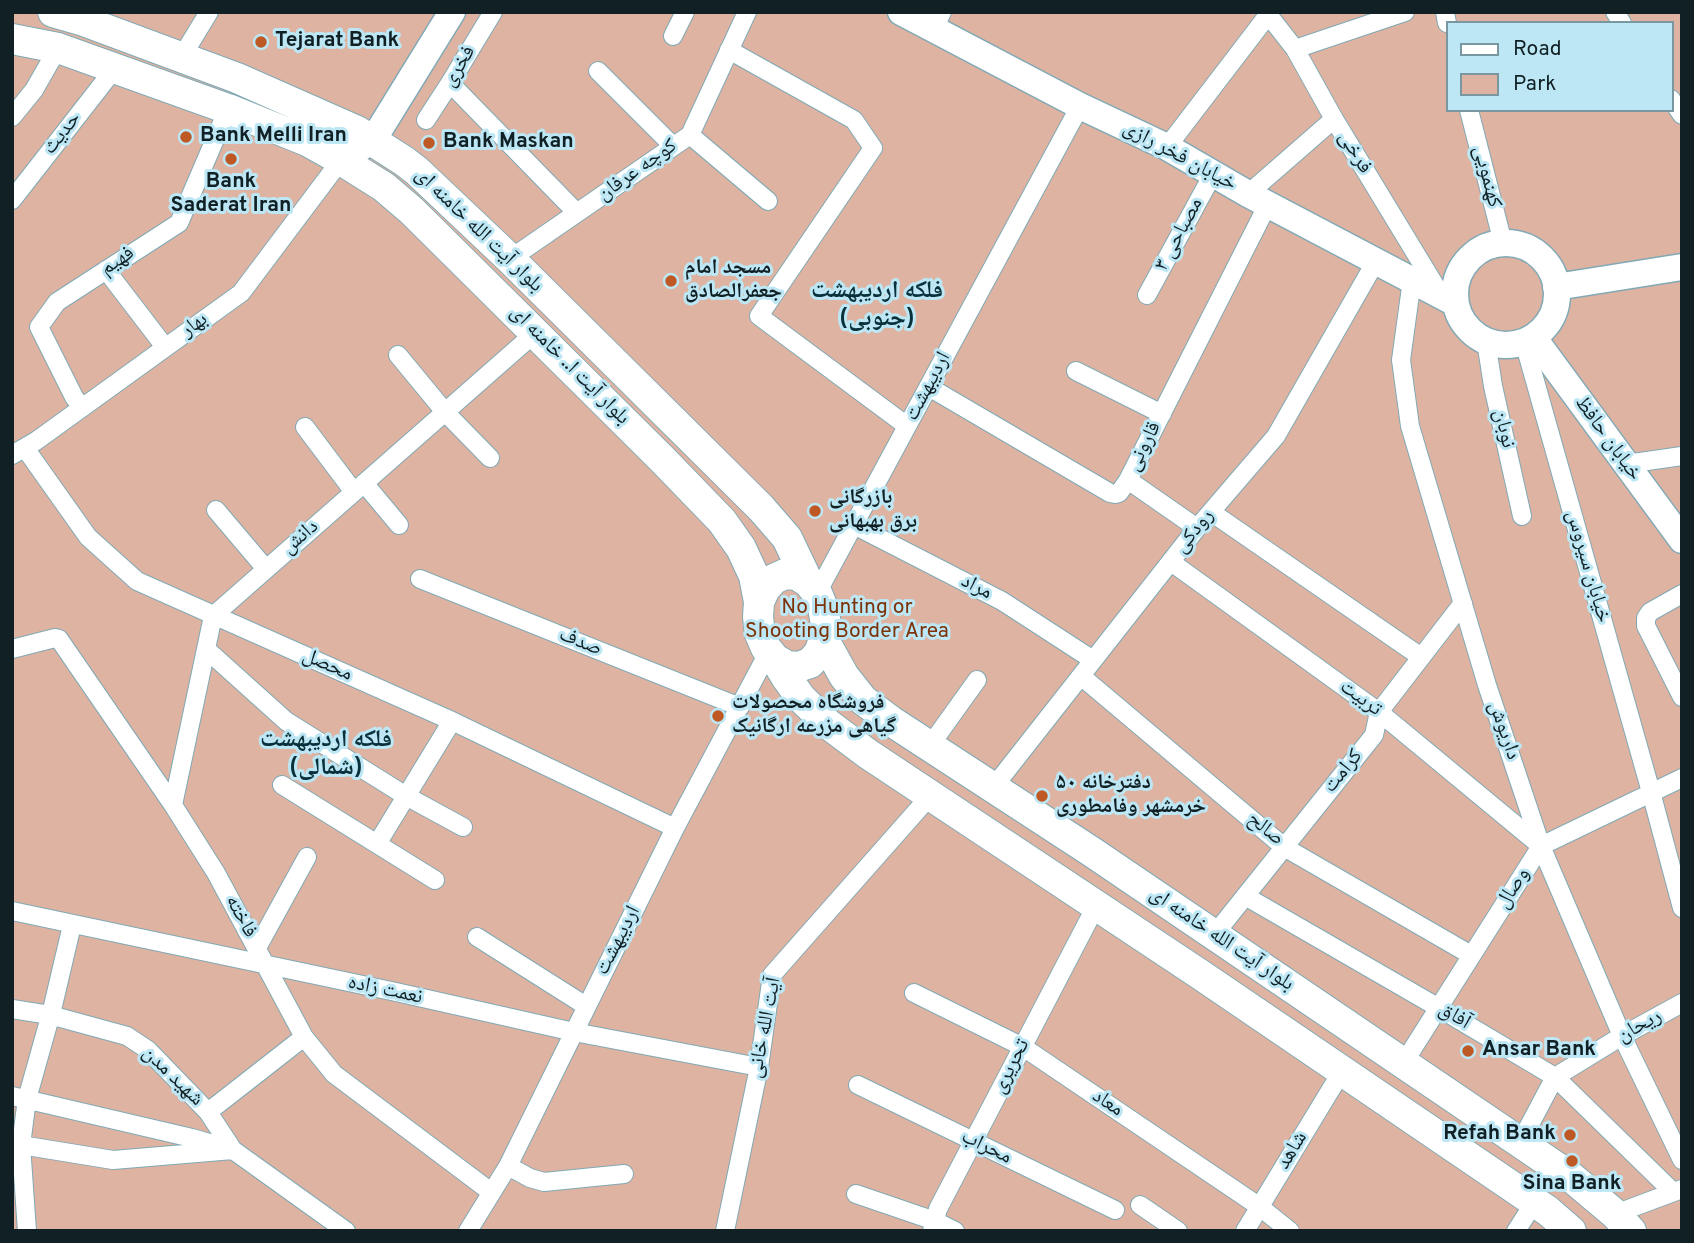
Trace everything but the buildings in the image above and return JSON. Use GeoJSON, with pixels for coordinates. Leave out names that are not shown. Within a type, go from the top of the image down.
{"type":"FeatureCollection","features":[{"type":"Feature","properties":{"kind":"main road","name":"بلوار آیت الله خامنه ای"},"geometry":{"type":"LineString","coordinates":[[52,12],[73,16],[237,78],[365,135],[417,171],[510,259],[761,508],[787,538],[813,588]]}},
{"type":"Feature","properties":{"kind":"main road"},"geometry":{"type":"LineString","coordinates":[[365,135],[434,12]]}},
{"type":"Feature","properties":{"kind":"main road"},"geometry":{"type":"LineString","coordinates":[[12,39],[58,48],[228,109],[307,141],[341,160],[365,135],[452,12]]}},
{"type":"Feature","properties":{"kind":"main road","name":"خیابان فخر رازی"},"geometry":{"type":"LineString","coordinates":[[901,12],[937,21],[1080,106],[1167,147],[1258,199],[1448,299]]}},
{"type":"Feature","properties":{"kind":"main road","name":"بلوار آیت ا.. خامنه ای"},"geometry":{"type":"LineString","coordinates":[[341,160],[384,187],[412,211],[722,521],[741,548],[754,576],[759,602]]}},
{"type":"Feature","properties":{"kind":"main road"},"geometry":{"type":"LineString","coordinates":[[1503,243],[1518,245],[1544,260],[1552,272],[1556,286],[1552,315],[1544,328],[1528,340],[1509,345],[1494,344],[1480,338],[1469,329],[1448,299],[1466,262],[1476,252],[1503,243]]}},
{"type":"Feature","properties":{"kind":"main road"},"geometry":{"type":"LineString","coordinates":[[1556,286],[1682,267]]}},
{"type":"Feature","properties":{"kind":"main road","name":"خیابان حافظ"},"geometry":{"type":"LineString","coordinates":[[1528,340],[1682,540]]}},
{"type":"Feature","properties":{"kind":"main road"},"geometry":{"type":"LineString","coordinates":[[785,574],[796,575],[813,588],[823,608],[826,624],[824,640],[819,653],[810,663],[798,667],[787,666],[772,655],[760,634],[759,602],[774,579],[785,574]]}},
{"type":"Feature","properties":{"kind":"main road","name":"بلوار آیت الله خامنه ای"},"geometry":{"type":"LineString","coordinates":[[824,640],[844,676],[863,700],[891,721],[1092,852],[1571,1178],[1615,1225]]}},
{"type":"Feature","properties":{"kind":"main road","name":"بلوار آیت الله خامنه ای"},"geometry":{"type":"LineString","coordinates":[[772,655],[801,698],[828,724],[867,754],[1342,1071],[1548,1211],[1571,1231]]}},
{"type":"Feature","properties":{"kind":"main road"},"geometry":{"type":"LineString","coordinates":[[1096,905],[1118,871]]}},
{"type":"Feature","properties":{"kind":"street"},"geometry":{"type":"LineString","coordinates":[[181,58],[209,12]]}},
{"type":"Feature","properties":{"kind":"street","name":"فخری"},"geometry":{"type":"LineString","coordinates":[[426,120],[494,12]]}},
{"type":"Feature","properties":{"kind":"street"},"geometry":{"type":"LineString","coordinates":[[674,36],[685,12]]}},
{"type":"Feature","properties":{"kind":"street","name":"کوچه عرفان"},"geometry":{"type":"LineString","coordinates":[[510,259],[690,135],[747,12]]}},
{"type":"Feature","properties":{"kind":"street"},"geometry":{"type":"LineString","coordinates":[[1295,49],[1405,12]]}},
{"type":"Feature","properties":{"kind":"street"},"geometry":{"type":"LineString","coordinates":[[1167,147],[1267,14]]}},
{"type":"Feature","properties":{"kind":"street","name":"فرخی"},"geometry":{"type":"LineString","coordinates":[[1267,14],[1295,49],[1334,119],[1448,299]]}},
{"type":"Feature","properties":{"kind":"street"},"geometry":{"type":"LineString","coordinates":[[12,117],[34,90],[58,48]]}},
{"type":"Feature","properties":{"kind":"street"},"geometry":{"type":"LineString","coordinates":[[729,50],[854,120],[873,148],[759,316],[907,426]]}},
{"type":"Feature","properties":{"kind":"street","name":"حدیث"},"geometry":{"type":"LineString","coordinates":[[12,200],[115,68]]}},
{"type":"Feature","properties":{"kind":"street"},"geometry":{"type":"LineString","coordinates":[[598,71],[673,146]]}},
{"type":"Feature","properties":{"kind":"street"},"geometry":{"type":"LineString","coordinates":[[450,83],[577,213]]}},
{"type":"Feature","properties":{"kind":"street","name":"اردیبهشت"},"geometry":{"type":"LineString","coordinates":[[813,588],[854,525],[1080,106]]}},
{"type":"Feature","properties":{"kind":"street","name":"فهیم"},"geometry":{"type":"LineString","coordinates":[[82,408],[39,327],[57,302],[178,223],[228,109]]}},
{"type":"Feature","properties":{"kind":"street","name":"کهنمویی"},"geometry":{"type":"LineString","coordinates":[[1470,112],[1503,243]]}},
{"type":"Feature","properties":{"kind":"street"},"geometry":{"type":"LineString","coordinates":[[1258,199],[1334,119]]}},
{"type":"Feature","properties":{"kind":"street"},"geometry":{"type":"LineString","coordinates":[[690,135],[768,201]]}},
{"type":"Feature","properties":{"kind":"street","name":"بهار"},"geometry":{"type":"LineString","coordinates":[[18,451],[36,441],[241,293],[341,160]]}},
{"type":"Feature","properties":{"kind":"street","name":"مصباحی ۳"},"geometry":{"type":"LineString","coordinates":[[1147,295],[1213,174]]}},
{"type":"Feature","properties":{"kind":"street","name":"قارونی"},"geometry":{"type":"LineString","coordinates":[[929,387],[1110,493],[1119,493],[1162,414],[1258,199]]}},
{"type":"Feature","properties":{"kind":"street","name":"رودکی"},"geometry":{"type":"LineString","coordinates":[[992,789],[1197,528],[1276,436],[1376,261]]}},
{"type":"Feature","properties":{"kind":"street"},"geometry":{"type":"LineString","coordinates":[[106,270],[165,347]]}},
{"type":"Feature","properties":{"kind":"street","name":"داریوش"},"geometry":{"type":"LineString","coordinates":[[1412,280],[1401,360],[1410,426],[1487,685],[1541,846],[1622,1036],[1682,1160]]}},
{"type":"Feature","properties":{"kind":"street","name":"دانش"},"geometry":{"type":"LineString","coordinates":[[214,615],[535,333]]}},
{"type":"Feature","properties":{"kind":"street","name":"خیابان سیروس"},"geometry":{"type":"LineString","coordinates":[[1528,340],[1682,908]]}},
{"type":"Feature","properties":{"kind":"street","name":"نوبان"},"geometry":{"type":"LineString","coordinates":[[1486,341],[1493,386],[1522,516]]}},
{"type":"Feature","properties":{"kind":"street"},"geometry":{"type":"LineString","coordinates":[[398,355],[445,412],[490,458]]}},
{"type":"Feature","properties":{"kind":"street"},"geometry":{"type":"LineString","coordinates":[[1076,371],[1162,414]]}},
{"type":"Feature","properties":{"kind":"street"},"geometry":{"type":"LineString","coordinates":[[305,427],[359,488],[399,525]]}},
{"type":"Feature","properties":{"kind":"street","name":"محصل"},"geometry":{"type":"LineString","coordinates":[[18,451],[88,537],[137,582],[452,721],[675,828]]}},
{"type":"Feature","properties":{"kind":"street"},"geometry":{"type":"LineString","coordinates":[[1626,464],[1682,456]]}},
{"type":"Feature","properties":{"kind":"street"},"geometry":{"type":"LineString","coordinates":[[1128,480],[1197,528]]}},
{"type":"Feature","properties":{"kind":"street"},"geometry":{"type":"LineString","coordinates":[[216,510],[266,569]]}},
{"type":"Feature","properties":{"kind":"street"},"geometry":{"type":"LineString","coordinates":[[1211,512],[1421,657]]}},
{"type":"Feature","properties":{"kind":"street","name":"مراد"},"geometry":{"type":"LineString","coordinates":[[854,525],[1002,601],[1093,660]]}},
{"type":"Feature","properties":{"kind":"street","name":"تربیت"},"geometry":{"type":"LineString","coordinates":[[1171,562],[1379,712],[1541,846]]}},
{"type":"Feature","properties":{"kind":"street","name":"صدف"},"geometry":{"type":"LineString","coordinates":[[420,579],[740,706]]}},
{"type":"Feature","properties":{"kind":"street"},"geometry":{"type":"LineString","coordinates":[[1682,594],[1650,612],[1646,618],[1646,626],[1682,697]]}},
{"type":"Feature","properties":{"kind":"street","name":"کرامت"},"geometry":{"type":"LineString","coordinates":[[1214,935],[1374,735],[1379,712],[1463,603]]}},
{"type":"Feature","properties":{"kind":"street"},"geometry":{"type":"LineString","coordinates":[[173,805],[214,615]]}},
{"type":"Feature","properties":{"kind":"street","name":"فاخته"},"geometry":{"type":"LineString","coordinates":[[12,649],[59,639],[173,805],[216,873],[304,1037],[334,1073],[491,1192]]}},
{"type":"Feature","properties":{"kind":"street"},"geometry":{"type":"LineString","coordinates":[[207,649],[286,721],[406,796],[463,827]]}},
{"type":"Feature","properties":{"kind":"street","name":"اردیبهشت"},"geometry":{"type":"LineString","coordinates":[[468,1231],[508,1166],[675,828],[740,706],[772,655]]}},
{"type":"Feature","properties":{"kind":"street","name":"صالح"},"geometry":{"type":"LineString","coordinates":[[1081,676],[1284,847],[1471,955]]}},
{"type":"Feature","properties":{"kind":"street"},"geometry":{"type":"LineString","coordinates":[[929,747],[977,680]]}},
{"type":"Feature","properties":{"kind":"street"},"geometry":{"type":"LineString","coordinates":[[377,844],[452,721]]}},
{"type":"Feature","properties":{"kind":"street","name":"وصال"},"geometry":{"type":"LineString","coordinates":[[1403,1064],[1541,846],[1682,778]]}},
{"type":"Feature","properties":{"kind":"street"},"geometry":{"type":"LineString","coordinates":[[282,785],[435,880]]}},
{"type":"Feature","properties":{"kind":"street","name":"آیت الله خانی"},"geometry":{"type":"LineString","coordinates":[[725,1231],[759,1067],[772,975],[930,796]]}},
{"type":"Feature","properties":{"kind":"street"},"geometry":{"type":"LineString","coordinates":[[257,948],[307,857]]}},
{"type":"Feature","properties":{"kind":"street","name":"آفاق"},"geometry":{"type":"LineString","coordinates":[[1245,896],[1555,1077],[1677,1191]]}},
{"type":"Feature","properties":{"kind":"street","name":"تحریری"},"geometry":{"type":"LineString","coordinates":[[933,1226],[939,1209],[1096,905]]}},
{"type":"Feature","properties":{"kind":"street","name":"نعمت زاده"},"geometry":{"type":"LineString","coordinates":[[12,911],[574,1032],[759,1067]]}},
{"type":"Feature","properties":{"kind":"street"},"geometry":{"type":"LineString","coordinates":[[27,1231],[17,1145],[20,1098],[50,1015],[72,925]]}},
{"type":"Feature","properties":{"kind":"street"},"geometry":{"type":"LineString","coordinates":[[477,937],[586,1006]]}},
{"type":"Feature","properties":{"kind":"street","name":"معاد"},"geometry":{"type":"LineString","coordinates":[[914,993],[1023,1047],[1260,1207],[1290,1231]]}},
{"type":"Feature","properties":{"kind":"street","name":"ریحان"},"geometry":{"type":"LineString","coordinates":[[1555,1077],[1682,1003]]}},
{"type":"Feature","properties":{"kind":"street","name":"شهید مدن"},"geometry":{"type":"LineString","coordinates":[[12,1009],[50,1015],[127,1036],[148,1050],[208,1112],[233,1150]]}},
{"type":"Feature","properties":{"kind":"street"},"geometry":{"type":"LineString","coordinates":[[208,1112],[304,1037]]}},
{"type":"Feature","properties":{"kind":"street","name":"شاهد"},"geometry":{"type":"LineString","coordinates":[[1245,1231],[1342,1071]]}},
{"type":"Feature","properties":{"kind":"street"},"geometry":{"type":"LineString","coordinates":[[1520,1143],[1555,1077]]}},
{"type":"Feature","properties":{"kind":"street","name":"محراب"},"geometry":{"type":"LineString","coordinates":[[858,1085],[1115,1210]]}},
{"type":"Feature","properties":{"kind":"street","name":"شهید مدن"},"geometry":{"type":"LineString","coordinates":[[20,1098],[233,1150],[346,1231]]}},
{"type":"Feature","properties":{"kind":"street"},"geometry":{"type":"LineString","coordinates":[[17,1145],[113,1160],[233,1150]]}},
{"type":"Feature","properties":{"kind":"street"},"geometry":{"type":"LineString","coordinates":[[508,1166],[544,1182],[624,1174]]}},
{"type":"Feature","properties":{"kind":"street"},"geometry":{"type":"LineString","coordinates":[[1615,1225],[1677,1191]]}},
{"type":"Feature","properties":{"kind":"street"},"geometry":{"type":"LineString","coordinates":[[856,1194],[933,1226],[955,1231]]}},
{"type":"Feature","properties":{"kind":"street"},"geometry":{"type":"LineString","coordinates":[[1516,1231],[1534,1203]]}},
{"type":"Feature","properties":{"kind":"street"},"geometry":{"type":"LineString","coordinates":[[1140,1205],[1178,1231]]}},
{"type":"Feature","properties":{"kind":"green space","name":"No Hunting or Shooting Border Area"},"geometry":{"type":"Polygon","coordinates":[[[12,12],[1682,12],[1682,1231],[12,1231],[12,12]]]}},
{"type":"Feature","properties":{"kind":"place","name":"Tejarat Bank"},"geometry":{"type":"Point","coordinates":[261,42]}},
{"type":"Feature","properties":{"kind":"place","name":"Bank Melli Iran"},"geometry":{"type":"Point","coordinates":[186,137]}},
{"type":"Feature","properties":{"kind":"place","name":"Bank Maskan"},"geometry":{"type":"Point","coordinates":[429,143]}},
{"type":"Feature","properties":{"kind":"place","name":"Bank Saderat Iran"},"geometry":{"type":"Point","coordinates":[231,159]}},
{"type":"Feature","properties":{"kind":"place","name":"مسجد امام جعفرالصادق"},"geometry":{"type":"Point","coordinates":[671,281]}},
{"type":"Feature","properties":{"kind":"place","name":"بازرگانی برق بهبهانی"},"geometry":{"type":"Point","coordinates":[815,511]}},
{"type":"Feature","properties":{"kind":"place","name":"فروشگاه محصولات گیاهی مزرعه ارگانیک"},"geometry":{"type":"Point","coordinates":[718,716]}},
{"type":"Feature","properties":{"kind":"place","name":"دفترخانه ۵۰ خرمشهر وفامطوری"},"geometry":{"type":"Point","coordinates":[1042,796]}},
{"type":"Feature","properties":{"kind":"place","name":"Ansar Bank"},"geometry":{"type":"Point","coordinates":[1468,1051]}},
{"type":"Feature","properties":{"kind":"place","name":"Refah Bank"},"geometry":{"type":"Point","coordinates":[1570,1135]}},
{"type":"Feature","properties":{"kind":"place","name":"Sina Bank"},"geometry":{"type":"Point","coordinates":[1572,1161]}},
{"type":"Feature","properties":{"kind":"district","name":"فلکه اردیبهشت (جنوبی)"},"geometry":{"type":"Point","coordinates":[877,306]}},
{"type":"Feature","properties":{"kind":"district","name":"فلکه اردیبهشت (شمالی)"},"geometry":{"type":"Point","coordinates":[326,755]}}]}
